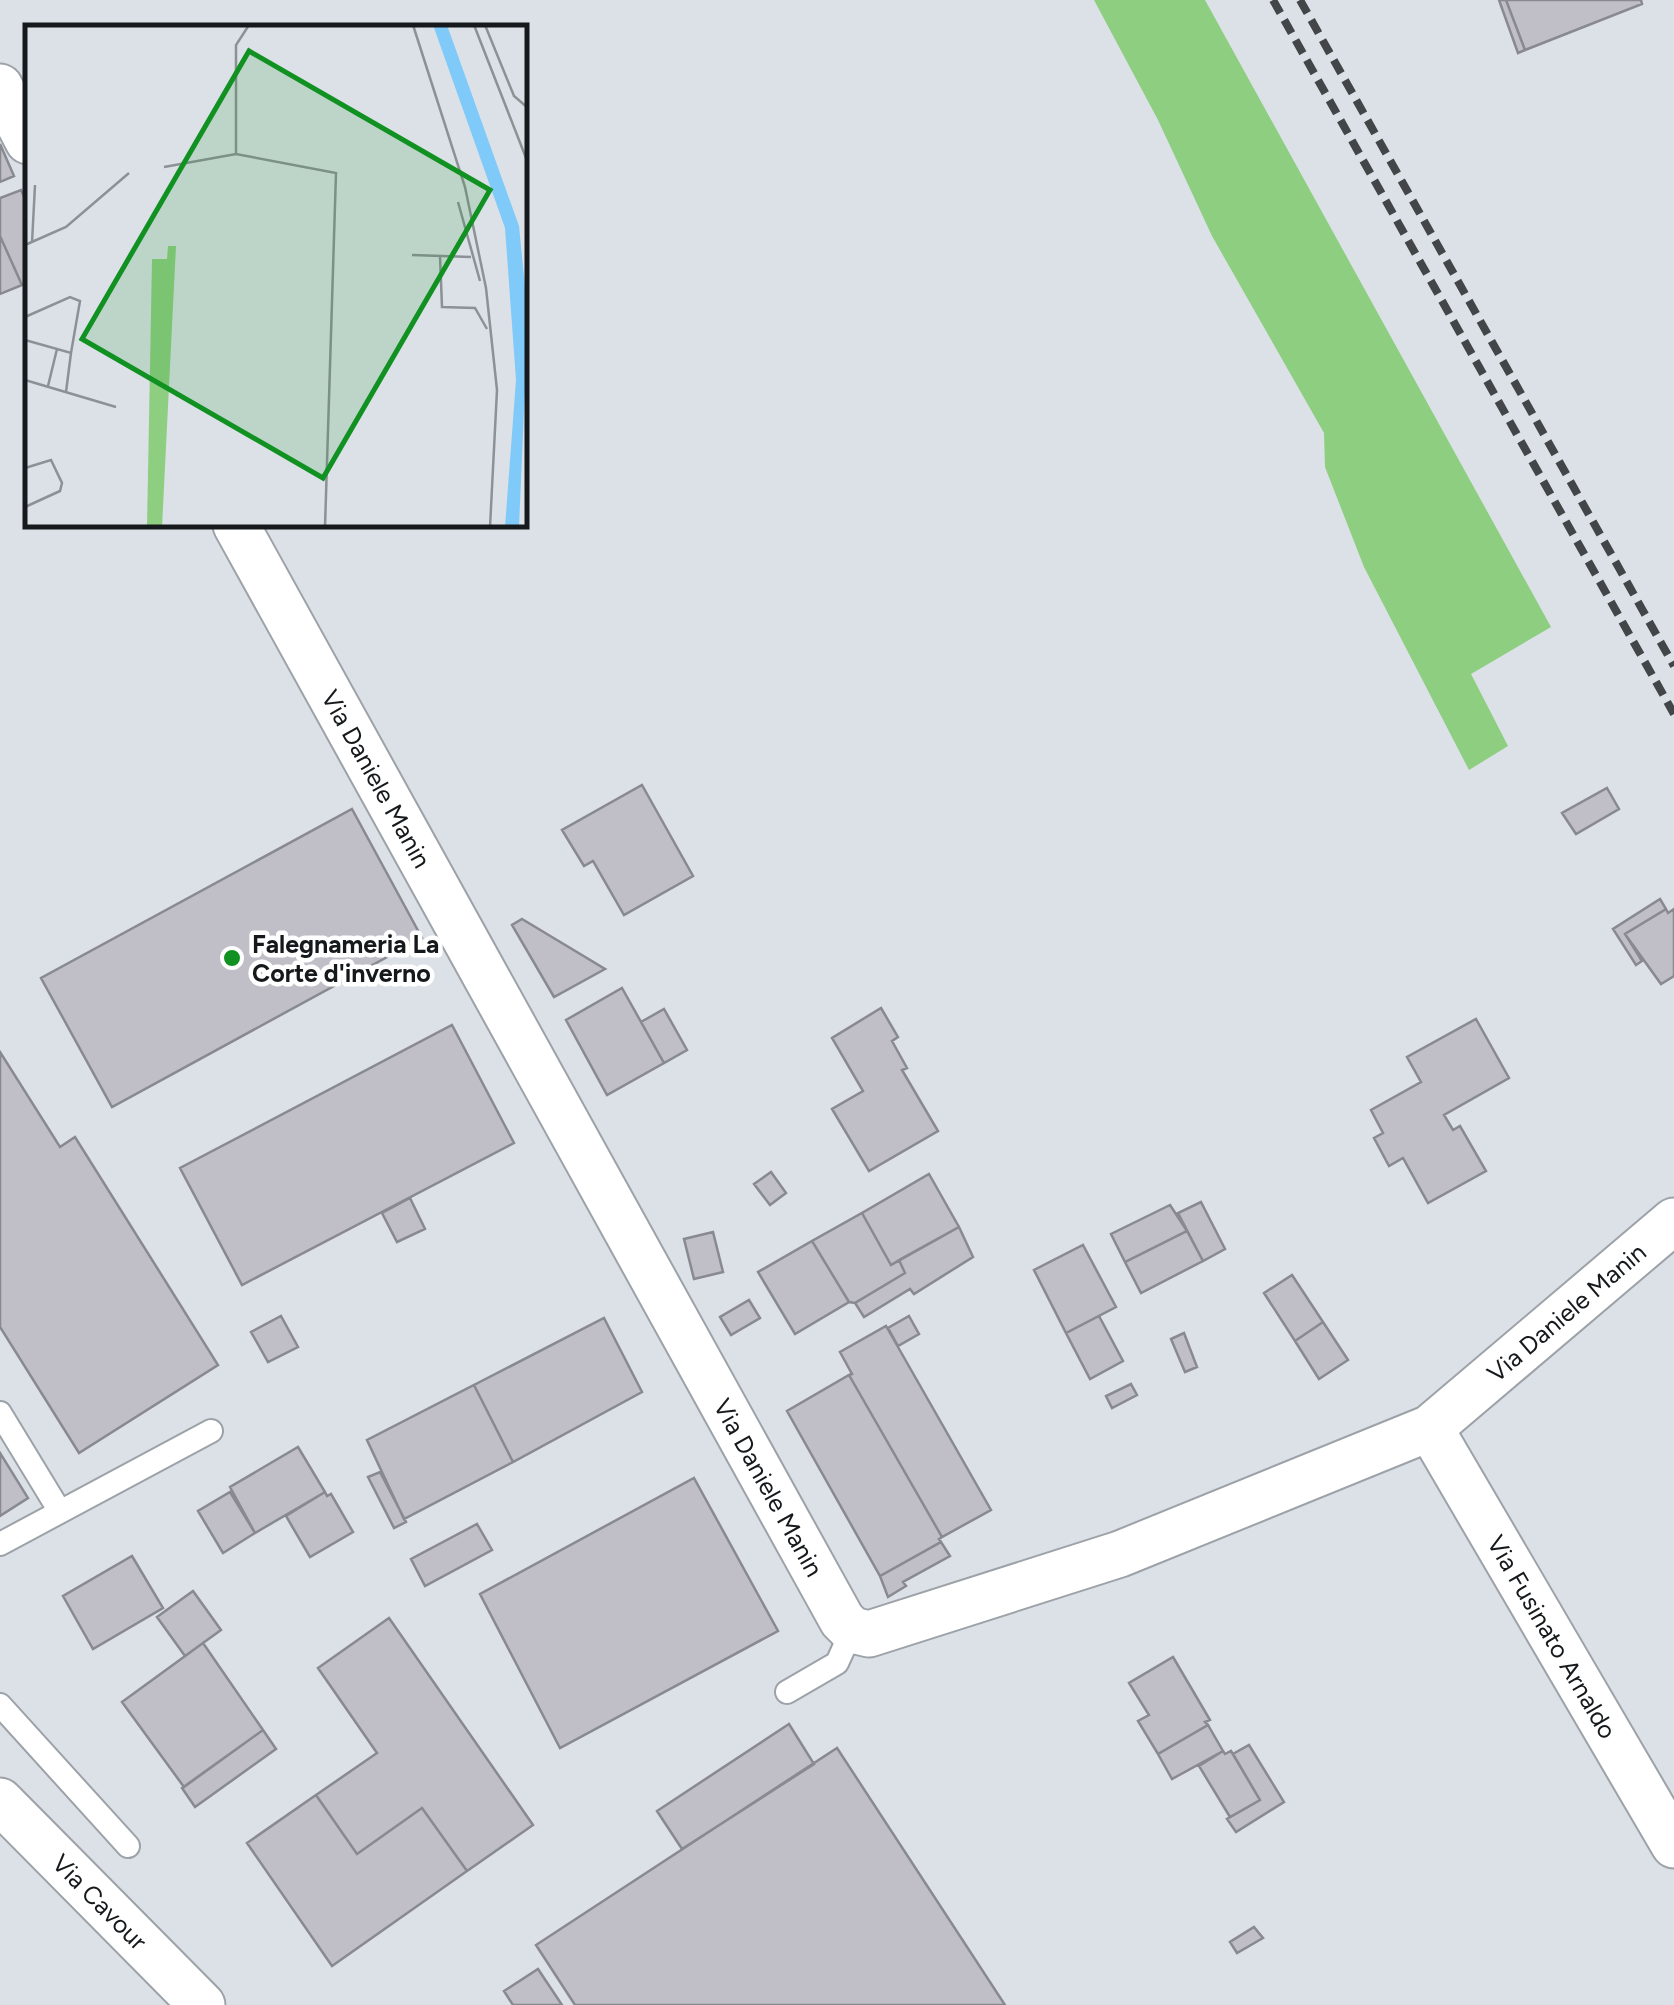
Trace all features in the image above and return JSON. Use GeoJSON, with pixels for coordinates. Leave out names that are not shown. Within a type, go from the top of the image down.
{"type":"FeatureCollection","features":[{"type":"Feature","properties":{"kind":"street"},"geometry":{"type":"LineString","coordinates":[[0,87],[25,136]]}},
{"type":"Feature","properties":{"kind":"street","name":"Via Daniele Manin"},"geometry":{"type":"LineString","coordinates":[[238,528],[833,1603],[852,1630],[869,1634],[1120,1554],[1430,1428],[1674,1221]]}},
{"type":"Feature","properties":{"kind":"street","name":"Via Fusinato Arnaldo"},"geometry":{"type":"LineString","coordinates":[[1430,1428],[1674,1845]]}},
{"type":"Feature","properties":{"kind":"street","name":"Via Cavour"},"geometry":{"type":"LineString","coordinates":[[0,1802],[202,2005]]}},
{"type":"Feature","properties":{"kind":"lane"},"geometry":{"type":"LineString","coordinates":[[0,1413],[59,1510]]}},
{"type":"Feature","properties":{"kind":"lane"},"geometry":{"type":"LineString","coordinates":[[0,1544],[211,1431]]}},
{"type":"Feature","properties":{"kind":"lane"},"geometry":{"type":"LineString","coordinates":[[787,1692],[837,1662],[852,1630]]}},
{"type":"Feature","properties":{"kind":"lane"},"geometry":{"type":"LineString","coordinates":[[0,1705],[128,1846]]}},
{"type":"Feature","properties":{"kind":"green space"},"geometry":{"type":"Polygon","coordinates":[[[1094,0],[1205,0],[1551,627],[1471,674],[1508,746],[1469,770],[1364,567],[1325,467],[1324,433],[1212,236],[1158,120],[1094,0]]]}},
{"type":"Feature","properties":{"kind":"building"},"geometry":{"type":"Polygon","coordinates":[[[1499,0],[1506,0],[1525,50],[1518,53],[1499,0]]]}},
{"type":"Feature","properties":{"kind":"building"},"geometry":{"type":"Polygon","coordinates":[[[1506,0],[1641,0],[1642,4],[1525,50],[1506,0]]]}},
{"type":"Feature","properties":{"kind":"building"},"geometry":{"type":"Polygon","coordinates":[[[0,144],[14,176],[0,182],[0,144]]]}},
{"type":"Feature","properties":{"kind":"building"},"geometry":{"type":"Polygon","coordinates":[[[21,190],[25,199],[22,285],[0,236],[0,198],[21,190]]]}},
{"type":"Feature","properties":{"kind":"building"},"geometry":{"type":"Polygon","coordinates":[[[0,236],[22,285],[0,294],[0,236]]]}},
{"type":"Feature","properties":{"kind":"building"},"geometry":{"type":"Polygon","coordinates":[[[642,785],[693,876],[624,915],[593,861],[584,866],[562,830],[642,785]]]}},
{"type":"Feature","properties":{"kind":"building"},"geometry":{"type":"Polygon","coordinates":[[[1607,788],[1619,809],[1576,834],[1562,813],[1607,788]]]}},
{"type":"Feature","properties":{"kind":"building","name":"Falegnameria La Corte d'inverno"},"geometry":{"type":"Polygon","coordinates":[[[352,809],[422,938],[112,1107],[41,978],[352,809]]]}},
{"type":"Feature","properties":{"kind":"building"},"geometry":{"type":"Polygon","coordinates":[[[1660,899],[1666,909],[1625,934],[1642,961],[1636,965],[1613,929],[1660,899]]]}},
{"type":"Feature","properties":{"kind":"building"},"geometry":{"type":"Polygon","coordinates":[[[1666,909],[1668,913],[1674,909],[1674,976],[1661,984],[1625,934],[1666,909]]]}},
{"type":"Feature","properties":{"kind":"building"},"geometry":{"type":"Polygon","coordinates":[[[522,919],[605,969],[554,997],[512,925],[522,919]]]}},
{"type":"Feature","properties":{"kind":"building"},"geometry":{"type":"Polygon","coordinates":[[[622,988],[664,1063],[607,1095],[566,1020],[622,988]]]}},
{"type":"Feature","properties":{"kind":"building"},"geometry":{"type":"Polygon","coordinates":[[[881,1008],[898,1037],[892,1041],[907,1068],[902,1070],[938,1131],[869,1171],[832,1109],[863,1091],[832,1038],[881,1008]]]}},
{"type":"Feature","properties":{"kind":"building"},"geometry":{"type":"Polygon","coordinates":[[[664,1009],[687,1050],[664,1063],[641,1022],[664,1009]]]}},
{"type":"Feature","properties":{"kind":"building"},"geometry":{"type":"Polygon","coordinates":[[[1476,1019],[1509,1078],[1444,1115],[1453,1130],[1460,1126],[1486,1171],[1428,1203],[1403,1158],[1389,1166],[1374,1138],[1383,1133],[1371,1110],[1421,1082],[1407,1057],[1476,1019]]]}},
{"type":"Feature","properties":{"kind":"building"},"geometry":{"type":"Polygon","coordinates":[[[452,1025],[514,1143],[242,1285],[180,1168],[452,1025]]]}},
{"type":"Feature","properties":{"kind":"building"},"geometry":{"type":"Polygon","coordinates":[[[0,1052],[60,1147],[75,1137],[218,1365],[79,1453],[0,1327],[0,1052]]]}},
{"type":"Feature","properties":{"kind":"building"},"geometry":{"type":"Polygon","coordinates":[[[771,1172],[786,1193],[770,1205],[754,1184],[771,1172]]]}},
{"type":"Feature","properties":{"kind":"building"},"geometry":{"type":"Polygon","coordinates":[[[929,1174],[959,1227],[891,1265],[862,1213],[929,1174]]]}},
{"type":"Feature","properties":{"kind":"building"},"geometry":{"type":"Polygon","coordinates":[[[410,1198],[425,1229],[397,1242],[382,1213],[410,1198]]]}},
{"type":"Feature","properties":{"kind":"building"},"geometry":{"type":"Polygon","coordinates":[[[1201,1202],[1225,1249],[1203,1261],[1178,1213],[1201,1202]]]}},
{"type":"Feature","properties":{"kind":"building"},"geometry":{"type":"Polygon","coordinates":[[[1170,1205],[1187,1231],[1125,1262],[1111,1234],[1170,1205]]]}},
{"type":"Feature","properties":{"kind":"building"},"geometry":{"type":"Polygon","coordinates":[[[862,1213],[891,1265],[899,1260],[905,1273],[855,1303],[849,1302],[812,1241],[862,1213]]]}},
{"type":"Feature","properties":{"kind":"building"},"geometry":{"type":"Polygon","coordinates":[[[959,1227],[973,1257],[914,1294],[910,1289],[864,1317],[855,1303],[905,1273],[899,1260],[959,1227]]]}},
{"type":"Feature","properties":{"kind":"building"},"geometry":{"type":"Polygon","coordinates":[[[1187,1231],[1203,1261],[1141,1293],[1125,1262],[1187,1231]]]}},
{"type":"Feature","properties":{"kind":"building"},"geometry":{"type":"Polygon","coordinates":[[[713,1232],[723,1272],[694,1279],[684,1239],[713,1232]]]}},
{"type":"Feature","properties":{"kind":"building"},"geometry":{"type":"Polygon","coordinates":[[[812,1241],[849,1302],[795,1334],[758,1272],[812,1241]]]}},
{"type":"Feature","properties":{"kind":"building"},"geometry":{"type":"Polygon","coordinates":[[[1083,1245],[1116,1307],[1066,1333],[1034,1270],[1083,1245]]]}},
{"type":"Feature","properties":{"kind":"building"},"geometry":{"type":"Polygon","coordinates":[[[1292,1275],[1323,1322],[1295,1341],[1264,1293],[1292,1275]]]}},
{"type":"Feature","properties":{"kind":"building"},"geometry":{"type":"Polygon","coordinates":[[[749,1300],[760,1318],[731,1335],[720,1317],[749,1300]]]}},
{"type":"Feature","properties":{"kind":"building"},"geometry":{"type":"Polygon","coordinates":[[[281,1316],[298,1347],[268,1362],[251,1332],[281,1316]]]}},
{"type":"Feature","properties":{"kind":"building"},"geometry":{"type":"Polygon","coordinates":[[[909,1316],[919,1334],[898,1346],[888,1328],[909,1316]]]}},
{"type":"Feature","properties":{"kind":"building"},"geometry":{"type":"Polygon","coordinates":[[[1099,1316],[1123,1361],[1090,1379],[1066,1333],[1099,1316]]]}},
{"type":"Feature","properties":{"kind":"building"},"geometry":{"type":"Polygon","coordinates":[[[604,1318],[642,1392],[513,1462],[474,1385],[604,1318]]]}},
{"type":"Feature","properties":{"kind":"building"},"geometry":{"type":"Polygon","coordinates":[[[1323,1322],[1348,1360],[1319,1379],[1295,1341],[1323,1322]]]}},
{"type":"Feature","properties":{"kind":"building"},"geometry":{"type":"Polygon","coordinates":[[[886,1326],[991,1510],[942,1537],[849,1375],[852,1374],[840,1352],[886,1326]]]}},
{"type":"Feature","properties":{"kind":"building"},"geometry":{"type":"Polygon","coordinates":[[[1184,1333],[1197,1367],[1185,1372],[1171,1339],[1184,1333]]]}},
{"type":"Feature","properties":{"kind":"building"},"geometry":{"type":"Polygon","coordinates":[[[849,1375],[942,1537],[941,1542],[880,1576],[787,1411],[849,1375]]]}},
{"type":"Feature","properties":{"kind":"building"},"geometry":{"type":"Polygon","coordinates":[[[1131,1384],[1137,1395],[1112,1408],[1106,1396],[1131,1384]]]}},
{"type":"Feature","properties":{"kind":"building"},"geometry":{"type":"Polygon","coordinates":[[[474,1385],[513,1462],[404,1519],[367,1440],[474,1385]]]}},
{"type":"Feature","properties":{"kind":"building"},"geometry":{"type":"Polygon","coordinates":[[[298,1447],[325,1492],[255,1533],[230,1487],[298,1447]]]}},
{"type":"Feature","properties":{"kind":"building"},"geometry":{"type":"Polygon","coordinates":[[[0,1453],[28,1498],[0,1516],[0,1453]]]}},
{"type":"Feature","properties":{"kind":"building"},"geometry":{"type":"Polygon","coordinates":[[[380,1472],[406,1522],[394,1528],[368,1477],[380,1472]]]}},
{"type":"Feature","properties":{"kind":"building"},"geometry":{"type":"Polygon","coordinates":[[[694,1478],[778,1631],[560,1748],[480,1594],[694,1478]]]}},
{"type":"Feature","properties":{"kind":"building"},"geometry":{"type":"Polygon","coordinates":[[[230,1492],[255,1533],[223,1553],[198,1511],[230,1492]]]}},
{"type":"Feature","properties":{"kind":"building"},"geometry":{"type":"Polygon","coordinates":[[[325,1492],[327,1496],[331,1494],[353,1532],[310,1557],[286,1516],[325,1492]]]}},
{"type":"Feature","properties":{"kind":"building"},"geometry":{"type":"Polygon","coordinates":[[[477,1524],[492,1550],[425,1586],[411,1559],[477,1524]]]}},
{"type":"Feature","properties":{"kind":"building"},"geometry":{"type":"Polygon","coordinates":[[[941,1542],[950,1556],[903,1582],[906,1586],[888,1597],[880,1576],[941,1542]]]}},
{"type":"Feature","properties":{"kind":"building"},"geometry":{"type":"Polygon","coordinates":[[[132,1556],[163,1608],[93,1649],[63,1596],[132,1556]]]}},
{"type":"Feature","properties":{"kind":"building"},"geometry":{"type":"Polygon","coordinates":[[[193,1591],[221,1630],[185,1656],[157,1617],[193,1591]]]}},
{"type":"Feature","properties":{"kind":"building"},"geometry":{"type":"Polygon","coordinates":[[[389,1618],[533,1825],[467,1871],[422,1808],[357,1854],[316,1795],[377,1753],[318,1668],[389,1618]]]}},
{"type":"Feature","properties":{"kind":"building"},"geometry":{"type":"Polygon","coordinates":[[[203,1643],[263,1730],[184,1787],[122,1702],[203,1643]]]}},
{"type":"Feature","properties":{"kind":"building"},"geometry":{"type":"Polygon","coordinates":[[[1173,1657],[1210,1720],[1205,1722],[1208,1725],[1158,1754],[1138,1721],[1149,1715],[1129,1683],[1173,1657]]]}},
{"type":"Feature","properties":{"kind":"building"},"geometry":{"type":"Polygon","coordinates":[[[789,1724],[814,1764],[682,1849],[657,1811],[789,1724]]]}},
{"type":"Feature","properties":{"kind":"building"},"geometry":{"type":"Polygon","coordinates":[[[1208,1725],[1223,1751],[1172,1779],[1158,1754],[1208,1725]]]}},
{"type":"Feature","properties":{"kind":"building"},"geometry":{"type":"Polygon","coordinates":[[[263,1730],[276,1749],[195,1807],[182,1788],[263,1730]]]}},
{"type":"Feature","properties":{"kind":"building"},"geometry":{"type":"Polygon","coordinates":[[[1249,1745],[1284,1802],[1236,1832],[1227,1819],[1260,1800],[1233,1754],[1249,1745]]]}},
{"type":"Feature","properties":{"kind":"building"},"geometry":{"type":"Polygon","coordinates":[[[837,1748],[1005,2005],[575,2005],[536,1945],[837,1748]]]}},
{"type":"Feature","properties":{"kind":"building"},"geometry":{"type":"Polygon","coordinates":[[[1223,1751],[1231,1751],[1260,1800],[1230,1817],[1199,1766],[1223,1751]]]}},
{"type":"Feature","properties":{"kind":"building"},"geometry":{"type":"Polygon","coordinates":[[[316,1795],[357,1854],[422,1808],[467,1871],[332,1966],[247,1843],[316,1795]]]}},
{"type":"Feature","properties":{"kind":"building"},"geometry":{"type":"Polygon","coordinates":[[[1254,1927],[1263,1938],[1237,1953],[1230,1942],[1254,1927]]]}},
{"type":"Feature","properties":{"kind":"building"},"geometry":{"type":"Polygon","coordinates":[[[538,1969],[562,2005],[513,2005],[504,1991],[538,1969]]]}},
{"type":"Feature","properties":{"kind":"railway"},"geometry":{"type":"LineString","coordinates":[[1273,0],[1674,714]]}},
{"type":"Feature","properties":{"kind":"railway"},"geometry":{"type":"LineString","coordinates":[[1300,0],[1674,666]]}},
{"type":"Feature","properties":{"kind":"place","name":"Falegnameria La Corte d'inverno"},"geometry":{"type":"Point","coordinates":[232,958]}}]}
